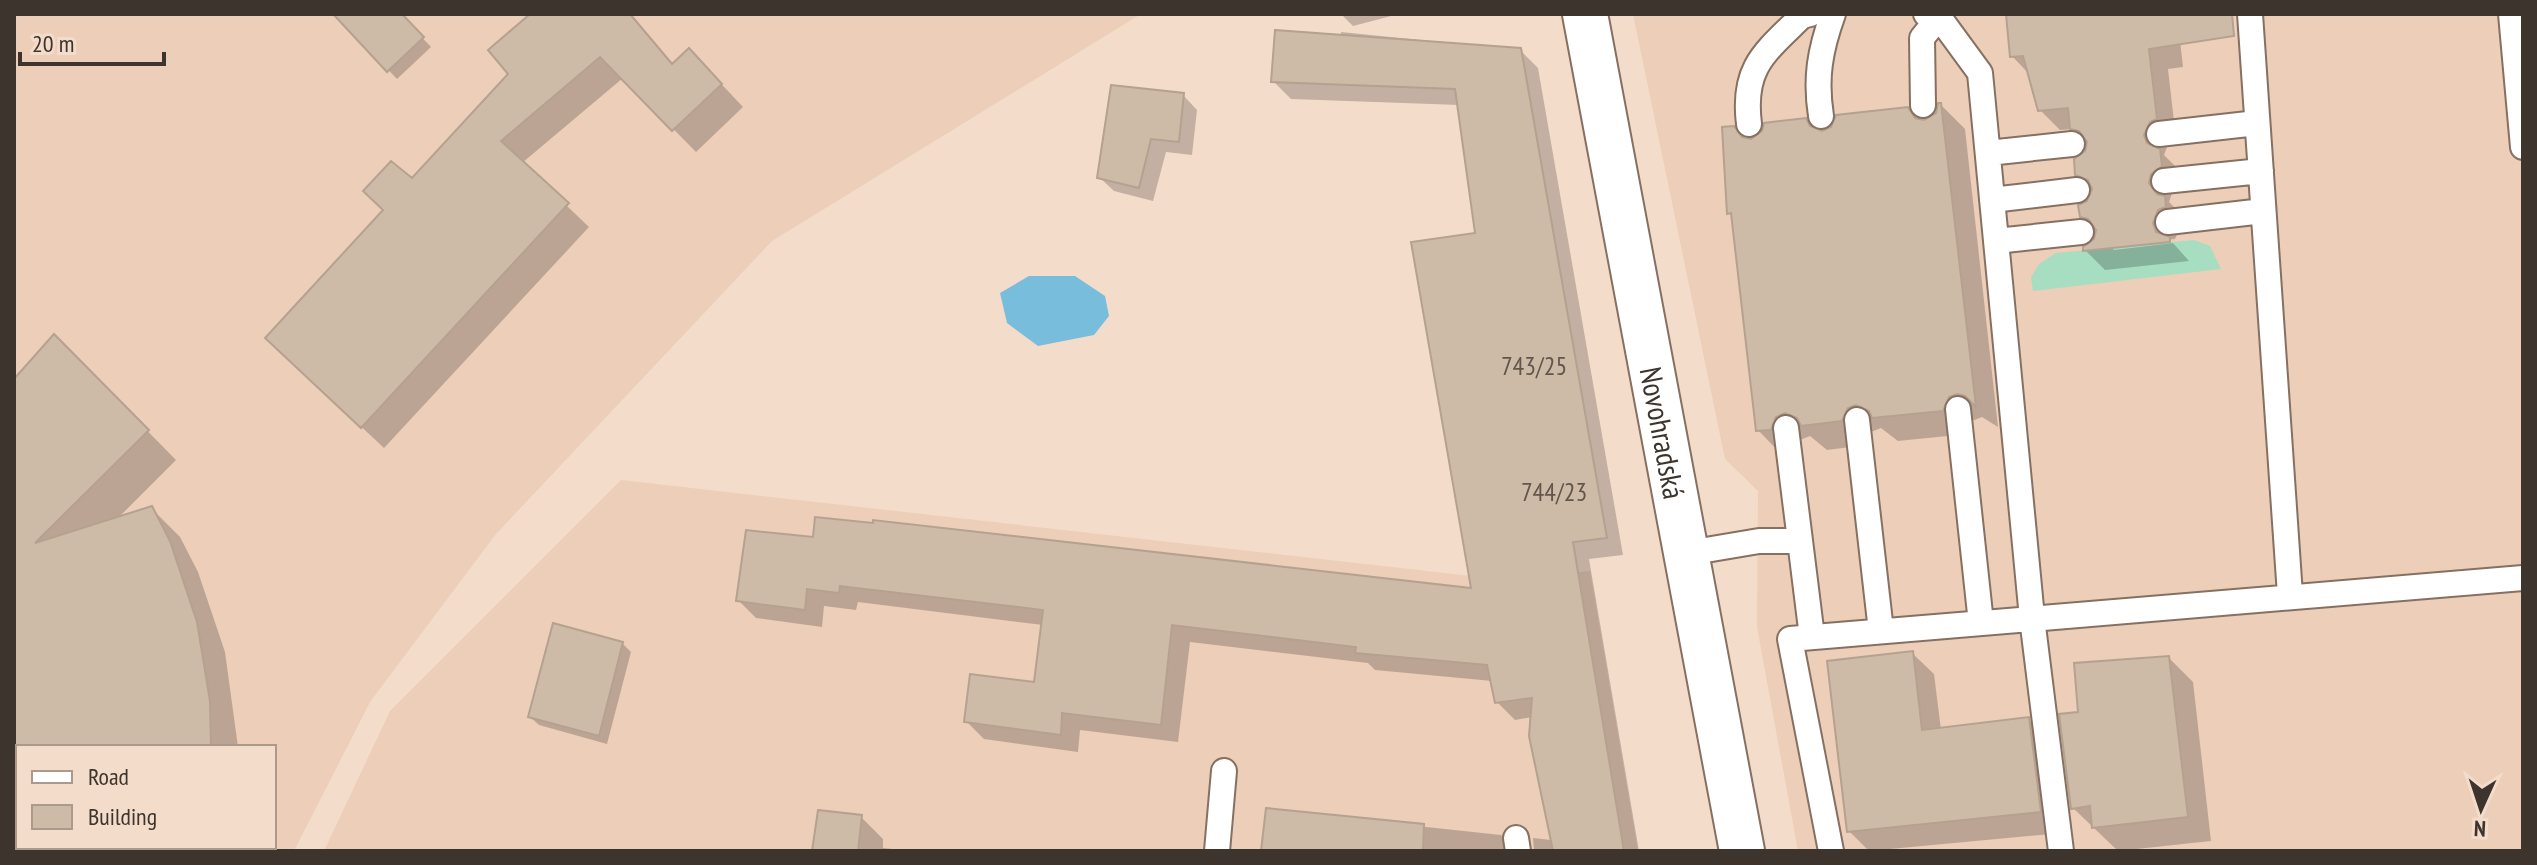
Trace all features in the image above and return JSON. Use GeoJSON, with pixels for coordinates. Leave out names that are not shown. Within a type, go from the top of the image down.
{"type":"FeatureCollection","features":[{"type":"Feature","properties":{"kind":"main road","name":"Novohradská"},"geometry":{"type":"LineString","coordinates":[[1585,14],[1742,851]]}},
{"type":"Feature","properties":{"kind":"lane"},"geometry":{"type":"LineString","coordinates":[[1749,124],[1745,95],[1757,59],[1802,16],[1810,14]]}},
{"type":"Feature","properties":{"kind":"lane"},"geometry":{"type":"LineString","coordinates":[[1821,116],[1817,91],[1819,52],[1833,14]]}},
{"type":"Feature","properties":{"kind":"lane"},"geometry":{"type":"LineString","coordinates":[[2250,14],[2290,595]]}},
{"type":"Feature","properties":{"kind":"lane"},"geometry":{"type":"LineString","coordinates":[[2511,14],[2523,147]]}},
{"type":"Feature","properties":{"kind":"lane"},"geometry":{"type":"LineString","coordinates":[[1923,105],[1922,38],[1932,15],[1980,73],[2032,618],[2061,851]]}},
{"type":"Feature","properties":{"kind":"lane"},"geometry":{"type":"LineString","coordinates":[[2159,134],[2257,123]]}},
{"type":"Feature","properties":{"kind":"lane"},"geometry":{"type":"LineString","coordinates":[[1988,153],[2072,144]]}},
{"type":"Feature","properties":{"kind":"lane"},"geometry":{"type":"LineString","coordinates":[[2164,181],[2261,171]]}},
{"type":"Feature","properties":{"kind":"lane"},"geometry":{"type":"LineString","coordinates":[[1992,200],[2077,190]]}},
{"type":"Feature","properties":{"kind":"lane"},"geometry":{"type":"LineString","coordinates":[[2168,222],[2263,211]]}},
{"type":"Feature","properties":{"kind":"lane"},"geometry":{"type":"LineString","coordinates":[[1996,241],[2081,232]]}},
{"type":"Feature","properties":{"kind":"lane"},"geometry":{"type":"LineString","coordinates":[[1958,409],[1981,623]]}},
{"type":"Feature","properties":{"kind":"lane"},"geometry":{"type":"LineString","coordinates":[[1857,420],[1881,631]]}},
{"type":"Feature","properties":{"kind":"lane"},"geometry":{"type":"LineString","coordinates":[[1786,428],[1812,637]]}},
{"type":"Feature","properties":{"kind":"lane"},"geometry":{"type":"LineString","coordinates":[[1688,553],[1759,541],[1800,541]]}},
{"type":"Feature","properties":{"kind":"lane"},"geometry":{"type":"LineString","coordinates":[[1831,851],[1790,639],[2523,578]]}},
{"type":"Feature","properties":{"kind":"lane"},"geometry":{"type":"LineString","coordinates":[[1217,851],[1224,771]]}},
{"type":"Feature","properties":{"kind":"shaded area"},"geometry":{"type":"Polygon","coordinates":[[[14,14],[1141,14],[772,241],[496,534],[370,702],[294,851],[14,851],[14,14]]]}},
{"type":"Feature","properties":{"kind":"shaded area"},"geometry":{"type":"Polygon","coordinates":[[[1633,14],[2523,14],[2523,851],[1798,851],[1757,627],[1758,491],[1725,459],[1633,14]]]}},
{"type":"Feature","properties":{"kind":"shaded area"},"geometry":{"type":"Polygon","coordinates":[[[621,480],[1506,580],[1590,571],[1638,851],[324,851],[390,711],[621,480]]]}},
{"type":"Feature","properties":{"kind":"green space"},"geometry":{"type":"Polygon","coordinates":[[[2194,240],[2210,246],[2221,269],[2033,291],[2031,277],[2039,264],[2056,253],[2194,240]]]}},
{"type":"Feature","properties":{"kind":"water"},"geometry":{"type":"Polygon","coordinates":[[[1029,276],[1075,276],[1105,296],[1109,316],[1094,335],[1038,346],[1007,323],[1000,293],[1029,276]]]}},
{"type":"Feature","properties":{"kind":"building"},"geometry":{"type":"Polygon","coordinates":[[[333,14],[402,14],[424,37],[387,72],[333,14]]]}},
{"type":"Feature","properties":{"kind":"building"},"geometry":{"type":"Polygon","coordinates":[[[530,14],[630,14],[672,64],[689,48],[722,84],[672,131],[600,57],[501,141],[569,203],[361,428],[265,338],[383,210],[363,191],[391,161],[412,178],[508,74],[488,50],[530,14]]]}},
{"type":"Feature","properties":{"kind":"building"},"geometry":{"type":"Polygon","coordinates":[[[2006,14],[2232,14],[2234,36],[2149,49],[2157,119],[2150,122],[2144,135],[2147,143],[2160,149],[2162,166],[2151,174],[2149,183],[2157,194],[2165,196],[2166,207],[2158,210],[2153,223],[2156,232],[2170,237],[2170,242],[2083,251],[2083,247],[2094,239],[2096,230],[2088,219],[2080,217],[2078,205],[2087,201],[2092,189],[2088,180],[2075,175],[2074,159],[2085,151],[2087,142],[2079,131],[2070,129],[2068,108],[2038,111],[2023,56],[2010,57],[2006,14]]]}},
{"type":"Feature","properties":{"kind":"building"},"geometry":{"type":"Polygon","coordinates":[[[1275,30],[1521,48],[1607,538],[1573,542],[1624,851],[1553,851],[1529,736],[1532,698],[1495,703],[1487,665],[1355,653],[1356,647],[1172,625],[1161,725],[1062,713],[1061,735],[964,722],[970,674],[1034,682],[1043,610],[840,586],[839,593],[807,589],[805,610],[736,601],[746,530],[813,537],[815,517],[873,523],[873,520],[1471,588],[1411,242],[1475,233],[1455,89],[1271,82],[1275,30]]]}},
{"type":"Feature","properties":{"kind":"building"},"geometry":{"type":"Polygon","coordinates":[[[1111,85],[1184,93],[1179,142],[1151,139],[1139,188],[1097,178],[1111,85]]]}},
{"type":"Feature","properties":{"kind":"building"},"geometry":{"type":"Polygon","coordinates":[[[1938,103],[1941,103],[1976,407],[1965,396],[1957,394],[1949,397],[1943,411],[1872,418],[1869,411],[1856,405],[1848,408],[1842,421],[1801,426],[1797,418],[1785,413],[1776,417],[1771,430],[1756,431],[1731,213],[1727,214],[1722,127],[1734,126],[1742,137],[1751,139],[1762,131],[1764,123],[1806,118],[1810,126],[1822,131],[1831,127],[1836,115],[1908,107],[1915,118],[1924,120],[1936,113],[1938,103]]]}},
{"type":"Feature","properties":{"kind":"building"},"geometry":{"type":"Polygon","coordinates":[[[54,334],[149,430],[35,543],[152,506],[170,541],[197,622],[210,701],[211,745],[14,747],[14,379],[54,334]]]}},
{"type":"Feature","properties":{"kind":"building"},"geometry":{"type":"Polygon","coordinates":[[[553,623],[623,642],[599,736],[528,717],[553,623]]]}},
{"type":"Feature","properties":{"kind":"building"},"geometry":{"type":"Polygon","coordinates":[[[1913,651],[1922,730],[2029,717],[2041,812],[1847,832],[1827,661],[1913,651]]]}},
{"type":"Feature","properties":{"kind":"building"},"geometry":{"type":"Polygon","coordinates":[[[2169,656],[2188,817],[2092,828],[2090,806],[2071,809],[2059,714],[2078,712],[2074,663],[2169,656]]]}},
{"type":"Feature","properties":{"kind":"building"},"geometry":{"type":"Polygon","coordinates":[[[1266,808],[1424,824],[1423,851],[1261,851],[1266,808]]]}},
{"type":"Feature","properties":{"kind":"building"},"geometry":{"type":"Polygon","coordinates":[[[818,810],[862,815],[858,851],[812,851],[818,810]]]}}]}
